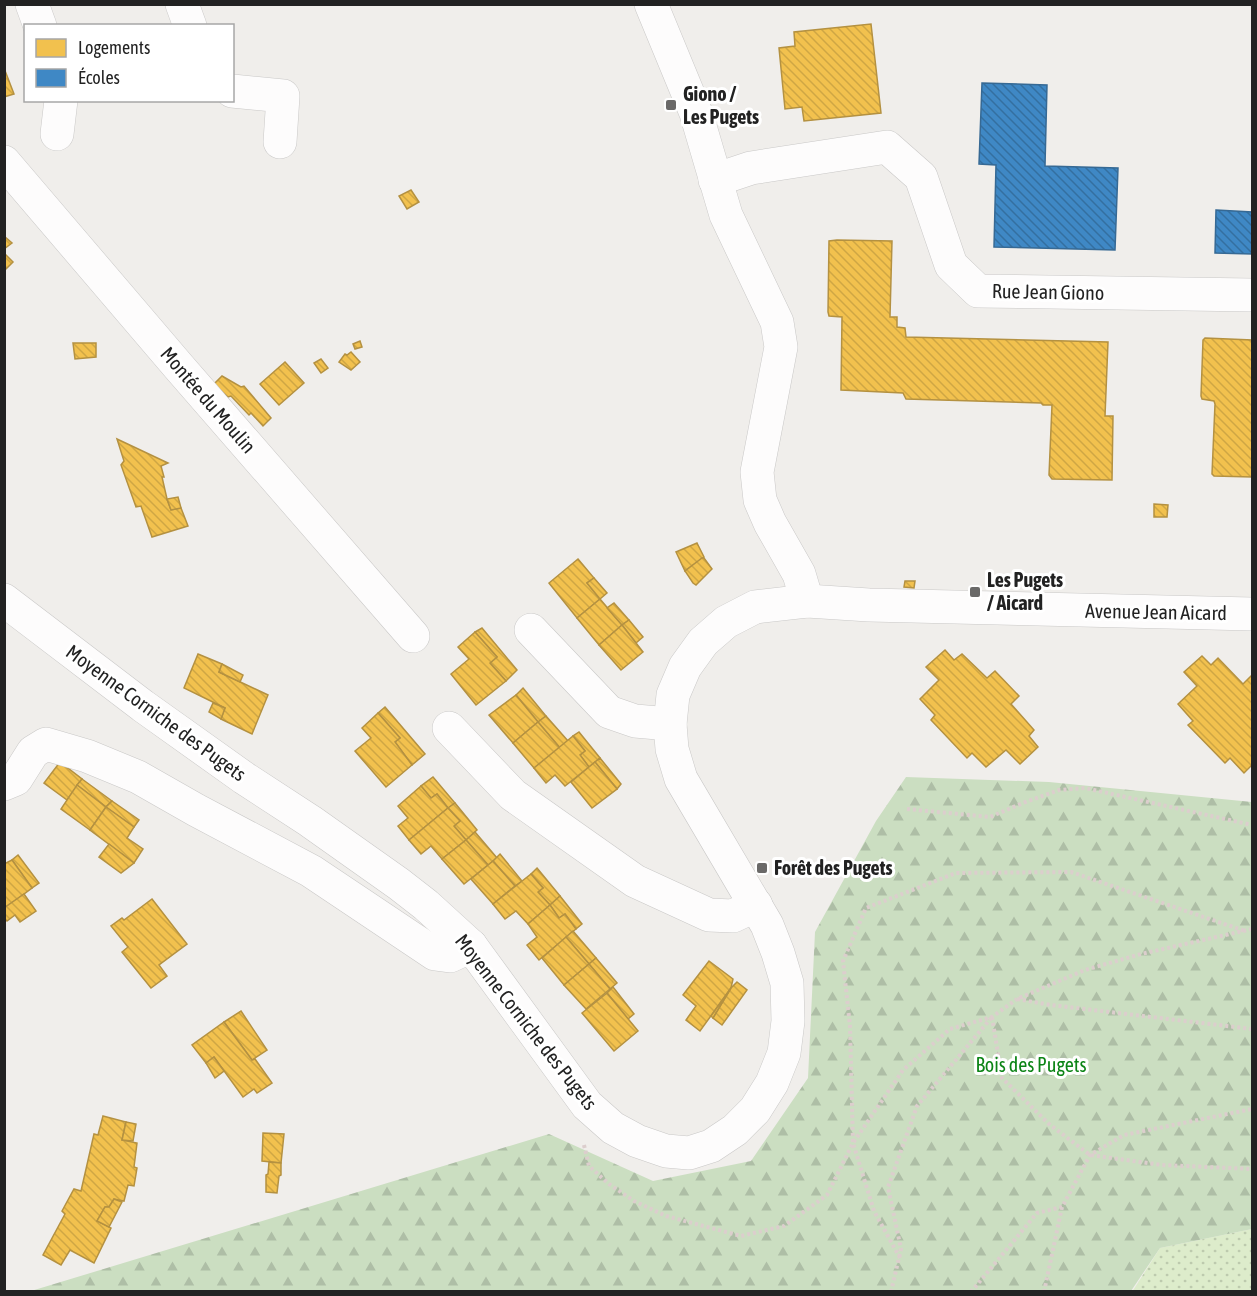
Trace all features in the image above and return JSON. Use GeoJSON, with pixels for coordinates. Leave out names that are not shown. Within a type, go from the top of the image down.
{"type":"FeatureCollection","features":[{"type":"Feature","properties":{"kind":"street"},"geometry":{"type":"LineString","coordinates":[[32,4],[39,24]]}},
{"type":"Feature","properties":{"kind":"street"},"geometry":{"type":"LineString","coordinates":[[182,4],[189,24]]}},
{"type":"Feature","properties":{"kind":"street"},"geometry":{"type":"LineString","coordinates":[[651,4],[696,113],[726,215],[777,322],[781,347],[757,472],[760,500],[770,523],[799,574],[807,601]]}},
{"type":"Feature","properties":{"kind":"street"},"geometry":{"type":"LineString","coordinates":[[234,91],[283,96],[280,142]]}},
{"type":"Feature","properties":{"kind":"street"},"geometry":{"type":"LineString","coordinates":[[57,134],[61,102]]}},
{"type":"Feature","properties":{"kind":"street","name":"Rue Jean Giono"},"geometry":{"type":"LineString","coordinates":[[715,180],[751,168],[887,147],[921,177],[951,266],[978,291],[1252,295]]}},
{"type":"Feature","properties":{"kind":"street","name":"Montée du Moulin"},"geometry":{"type":"LineString","coordinates":[[4,162],[413,636]]}},
{"type":"Feature","properties":{"kind":"street","name":"Moyenne Corniche des Pugets"},"geometry":{"type":"LineString","coordinates":[[4,600],[143,706],[235,772],[310,821],[426,905],[471,946],[587,1105],[613,1128],[637,1141],[666,1151],[689,1153],[711,1146],[735,1130],[755,1110],[772,1083],[784,1053],[788,1021],[787,983],[767,925],[681,779],[672,749],[670,724],[673,695],[685,667],[702,642],[726,622],[755,607],[807,601]]}},
{"type":"Feature","properties":{"kind":"street","name":"Avenue Jean Aicard"},"geometry":{"type":"LineString","coordinates":[[807,601],[868,605],[1252,614]]}},
{"type":"Feature","properties":{"kind":"street"},"geometry":{"type":"LineString","coordinates":[[531,630],[609,712],[635,721],[670,724]]}},
{"type":"Feature","properties":{"kind":"street"},"geometry":{"type":"LineString","coordinates":[[449,728],[513,795],[634,881],[709,915],[733,916],[756,905]]}},
{"type":"Feature","properties":{"kind":"street"},"geometry":{"type":"LineString","coordinates":[[4,784],[16,779],[33,752],[46,744],[87,756],[138,777],[311,871],[435,954],[450,956],[471,946]]}},
{"type":"Feature","properties":{"kind":"path"},"geometry":{"type":"LineString","coordinates":[[907,809],[990,818],[1059,790],[1085,788],[1252,825]]}},
{"type":"Feature","properties":{"kind":"path"},"geometry":{"type":"LineString","coordinates":[[900,1258],[874,1210],[852,1143],[849,1026],[843,961],[866,908],[956,873],[1071,872],[1245,931]]}},
{"type":"Feature","properties":{"kind":"path"},"geometry":{"type":"LineString","coordinates":[[891,1292],[901,1249],[888,1187],[917,1106],[992,1017],[1017,999],[1085,970],[1141,954],[1252,929]]}},
{"type":"Feature","properties":{"kind":"path"},"geometry":{"type":"LineString","coordinates":[[1017,999],[1252,1029]]}},
{"type":"Feature","properties":{"kind":"path"},"geometry":{"type":"LineString","coordinates":[[609,1184],[634,1201],[666,1216],[741,1236],[784,1226],[827,1195],[852,1143],[903,1070],[950,1029],[992,1017]]}},
{"type":"Feature","properties":{"kind":"path"},"geometry":{"type":"LineString","coordinates":[[992,1017],[1002,1078],[1048,1124],[1090,1155],[1162,1165],[1252,1169]]}},
{"type":"Feature","properties":{"kind":"path"},"geometry":{"type":"LineString","coordinates":[[1044,1292],[1062,1207],[1090,1155],[1124,1135],[1252,1109]]}},
{"type":"Feature","properties":{"kind":"path"},"geometry":{"type":"LineString","coordinates":[[971,1292],[1037,1213],[1062,1207]]}},
{"type":"Feature","properties":{"kind":"green space","name":"Bois des Pugets"},"geometry":{"type":"Polygon","coordinates":[[[906,777],[1049,782],[1252,802],[1252,1229],[1160,1248],[1131,1291],[31,1291],[549,1134],[653,1181],[751,1161],[808,1078],[815,932],[876,821],[906,777]]]}},
{"type":"Feature","properties":{"kind":"green space"},"geometry":{"type":"Polygon","coordinates":[[[1252,1229],[1252,1291],[1132,1292],[1160,1248],[1252,1229]]]}},
{"type":"Feature","properties":{"kind":"building: Logements"},"geometry":{"type":"Polygon","coordinates":[[[871,24],[881,113],[804,121],[802,107],[785,109],[779,48],[795,46],[794,32],[871,24]]]}},
{"type":"Feature","properties":{"kind":"building: Logements"},"geometry":{"type":"Polygon","coordinates":[[[4,68],[14,94],[4,97],[4,68]]]}},
{"type":"Feature","properties":{"kind":"building: Logements"},"geometry":{"type":"Polygon","coordinates":[[[411,190],[419,202],[407,209],[399,196],[411,190]]]}},
{"type":"Feature","properties":{"kind":"building: Logements"},"geometry":{"type":"Polygon","coordinates":[[[4,236],[12,243],[4,249],[4,236]]]}},
{"type":"Feature","properties":{"kind":"building: Logements"},"geometry":{"type":"Polygon","coordinates":[[[829,241],[892,241],[890,317],[897,317],[897,327],[905,328],[906,337],[1108,342],[1105,416],[1113,416],[1112,480],[1052,479],[1049,475],[1052,405],[906,399],[903,393],[841,390],[842,317],[829,316],[828,312],[829,241]]]}},
{"type":"Feature","properties":{"kind":"building: Logements"},"geometry":{"type":"Polygon","coordinates":[[[4,253],[13,262],[4,271],[4,253]]]}},
{"type":"Feature","properties":{"kind":"building: Logements"},"geometry":{"type":"Polygon","coordinates":[[[1205,338],[1252,340],[1252,477],[1214,476],[1212,474],[1215,404],[1214,401],[1202,399],[1201,396],[1203,340],[1205,338]]]}},
{"type":"Feature","properties":{"kind":"building: Logements"},"geometry":{"type":"Polygon","coordinates":[[[360,341],[362,347],[355,349],[353,344],[360,341]]]}},
{"type":"Feature","properties":{"kind":"building: Logements"},"geometry":{"type":"Polygon","coordinates":[[[73,343],[96,343],[96,357],[75,359],[73,343]]]}},
{"type":"Feature","properties":{"kind":"building: Logements"},"geometry":{"type":"Polygon","coordinates":[[[351,352],[360,362],[351,370],[339,362],[345,354],[351,352]]]}},
{"type":"Feature","properties":{"kind":"building: Logements"},"geometry":{"type":"Polygon","coordinates":[[[321,359],[328,368],[321,373],[314,363],[321,359]]]}},
{"type":"Feature","properties":{"kind":"building: Logements"},"geometry":{"type":"Polygon","coordinates":[[[285,362],[304,383],[279,405],[260,384],[285,362]]]}},
{"type":"Feature","properties":{"kind":"building: Logements"},"geometry":{"type":"Polygon","coordinates":[[[222,376],[241,387],[244,386],[271,418],[263,426],[251,413],[249,415],[231,396],[228,397],[214,384],[222,376]]]}},
{"type":"Feature","properties":{"kind":"building: Logements"},"geometry":{"type":"Polygon","coordinates":[[[117,439],[168,463],[161,466],[167,499],[171,510],[181,508],[188,526],[152,537],[141,506],[136,507],[121,465],[124,461],[117,439]]]}},
{"type":"Feature","properties":{"kind":"building: Logements"},"geometry":{"type":"Polygon","coordinates":[[[178,497],[181,508],[171,510],[167,499],[178,497]]]}},
{"type":"Feature","properties":{"kind":"building: Logements"},"geometry":{"type":"Polygon","coordinates":[[[1154,504],[1168,505],[1167,517],[1154,517],[1154,504]]]}},
{"type":"Feature","properties":{"kind":"building: Logements"},"geometry":{"type":"Polygon","coordinates":[[[697,543],[704,557],[685,571],[676,552],[697,543]]]}},
{"type":"Feature","properties":{"kind":"building: Logements"},"geometry":{"type":"Polygon","coordinates":[[[702,558],[712,569],[696,585],[685,571],[702,558]]]}},
{"type":"Feature","properties":{"kind":"building: Logements"},"geometry":{"type":"Polygon","coordinates":[[[578,559],[594,578],[587,583],[600,599],[577,618],[549,583],[578,559]]]}},
{"type":"Feature","properties":{"kind":"building: Logements"},"geometry":{"type":"Polygon","coordinates":[[[594,578],[607,593],[600,599],[587,583],[594,578]]]}},
{"type":"Feature","properties":{"kind":"building: Logements"},"geometry":{"type":"Polygon","coordinates":[[[905,581],[915,581],[914,588],[904,587],[905,581]]]}},
{"type":"Feature","properties":{"kind":"building: Logements"},"geometry":{"type":"Polygon","coordinates":[[[600,599],[622,625],[599,645],[577,618],[600,599]]]}},
{"type":"Feature","properties":{"kind":"building: Logements"},"geometry":{"type":"Polygon","coordinates":[[[614,603],[629,620],[622,625],[607,608],[614,603]]]}},
{"type":"Feature","properties":{"kind":"building: Logements"},"geometry":{"type":"Polygon","coordinates":[[[629,620],[643,637],[636,643],[622,625],[629,620]]]}},
{"type":"Feature","properties":{"kind":"building: Logements"},"geometry":{"type":"Polygon","coordinates":[[[622,625],[643,652],[621,670],[599,645],[622,625]]]}},
{"type":"Feature","properties":{"kind":"building: Logements"},"geometry":{"type":"Polygon","coordinates":[[[482,628],[517,670],[506,681],[490,663],[497,657],[475,632],[482,628]]]}},
{"type":"Feature","properties":{"kind":"building: Logements"},"geometry":{"type":"Polygon","coordinates":[[[475,632],[497,657],[490,663],[506,681],[476,705],[451,674],[469,659],[458,647],[475,632]]]}},
{"type":"Feature","properties":{"kind":"building: Logements"},"geometry":{"type":"Polygon","coordinates":[[[945,650],[954,660],[962,654],[987,678],[995,671],[1019,696],[1011,704],[1034,730],[1029,736],[1038,747],[1020,764],[1006,750],[986,767],[972,753],[967,758],[931,720],[935,715],[920,699],[939,680],[926,667],[945,650]]]}},
{"type":"Feature","properties":{"kind":"building: Logements"},"geometry":{"type":"Polygon","coordinates":[[[198,654],[222,664],[219,672],[268,695],[252,734],[221,719],[225,708],[184,688],[198,654]]]}},
{"type":"Feature","properties":{"kind":"building: Logements"},"geometry":{"type":"Polygon","coordinates":[[[1202,656],[1211,665],[1218,658],[1243,684],[1252,675],[1252,765],[1244,773],[1230,758],[1225,763],[1188,725],[1193,721],[1178,704],[1197,686],[1184,672],[1202,656]]]}},
{"type":"Feature","properties":{"kind":"building: Logements"},"geometry":{"type":"Polygon","coordinates":[[[222,664],[243,675],[240,682],[219,672],[222,664]]]}},
{"type":"Feature","properties":{"kind":"building: Logements"},"geometry":{"type":"Polygon","coordinates":[[[523,688],[546,716],[538,722],[516,695],[523,688]]]}},
{"type":"Feature","properties":{"kind":"building: Logements"},"geometry":{"type":"Polygon","coordinates":[[[516,695],[538,722],[513,743],[489,715],[516,695]]]}},
{"type":"Feature","properties":{"kind":"building: Logements"},"geometry":{"type":"Polygon","coordinates":[[[213,703],[225,708],[221,719],[209,712],[213,703]]]}},
{"type":"Feature","properties":{"kind":"building: Logements"},"geometry":{"type":"Polygon","coordinates":[[[385,707],[425,754],[412,765],[395,742],[400,738],[378,713],[385,707]]]}},
{"type":"Feature","properties":{"kind":"building: Logements"},"geometry":{"type":"Polygon","coordinates":[[[378,713],[400,738],[395,742],[412,765],[386,787],[355,751],[371,738],[362,728],[378,713]]]}},
{"type":"Feature","properties":{"kind":"building: Logements"},"geometry":{"type":"Polygon","coordinates":[[[546,716],[568,741],[560,748],[538,722],[546,716]]]}},
{"type":"Feature","properties":{"kind":"building: Logements"},"geometry":{"type":"Polygon","coordinates":[[[538,722],[560,748],[534,768],[513,743],[538,722]]]}},
{"type":"Feature","properties":{"kind":"building: Logements"},"geometry":{"type":"Polygon","coordinates":[[[579,732],[600,758],[589,767],[580,755],[585,751],[573,736],[579,732]]]}},
{"type":"Feature","properties":{"kind":"building: Logements"},"geometry":{"type":"Polygon","coordinates":[[[573,736],[585,751],[580,755],[589,767],[565,786],[555,775],[546,783],[534,768],[573,736]]]}},
{"type":"Feature","properties":{"kind":"building: Logements"},"geometry":{"type":"Polygon","coordinates":[[[600,758],[621,784],[617,789],[595,762],[600,758]]]}},
{"type":"Feature","properties":{"kind":"building: Logements"},"geometry":{"type":"Polygon","coordinates":[[[60,762],[82,779],[67,800],[44,783],[60,762]]]}},
{"type":"Feature","properties":{"kind":"building: Logements"},"geometry":{"type":"Polygon","coordinates":[[[595,762],[617,789],[592,808],[571,782],[595,762]]]}},
{"type":"Feature","properties":{"kind":"building: Logements"},"geometry":{"type":"Polygon","coordinates":[[[433,777],[455,803],[448,808],[437,794],[431,798],[421,786],[433,777]]]}},
{"type":"Feature","properties":{"kind":"building: Logements"},"geometry":{"type":"Polygon","coordinates":[[[82,779],[112,801],[106,807],[77,785],[82,779]]]}},
{"type":"Feature","properties":{"kind":"building: Logements"},"geometry":{"type":"Polygon","coordinates":[[[77,785],[106,807],[90,830],[61,809],[77,785]]]}},
{"type":"Feature","properties":{"kind":"building: Logements"},"geometry":{"type":"Polygon","coordinates":[[[421,786],[431,798],[437,794],[448,808],[409,840],[398,826],[408,818],[398,806],[421,786]]]}},
{"type":"Feature","properties":{"kind":"building: Logements"},"geometry":{"type":"Polygon","coordinates":[[[112,801],[139,820],[134,827],[106,807],[112,801]]]}},
{"type":"Feature","properties":{"kind":"building: Logements"},"geometry":{"type":"Polygon","coordinates":[[[455,803],[477,830],[466,840],[454,826],[460,821],[448,808],[455,803]]]}},
{"type":"Feature","properties":{"kind":"building: Logements"},"geometry":{"type":"Polygon","coordinates":[[[106,807],[134,827],[127,838],[143,849],[134,863],[90,830],[106,807]]]}},
{"type":"Feature","properties":{"kind":"building: Logements"},"geometry":{"type":"Polygon","coordinates":[[[448,808],[460,821],[454,826],[466,840],[442,859],[431,846],[421,854],[409,840],[448,808]]]}},
{"type":"Feature","properties":{"kind":"building: Logements"},"geometry":{"type":"Polygon","coordinates":[[[475,832],[497,858],[488,865],[466,840],[475,832]]]}},
{"type":"Feature","properties":{"kind":"building: Logements"},"geometry":{"type":"Polygon","coordinates":[[[466,840],[488,865],[464,884],[442,859],[466,840]]]}},
{"type":"Feature","properties":{"kind":"building: Logements"},"geometry":{"type":"Polygon","coordinates":[[[109,844],[134,863],[121,873],[99,857],[109,844]]]}},
{"type":"Feature","properties":{"kind":"building: Logements"},"geometry":{"type":"Polygon","coordinates":[[[500,854],[522,881],[515,886],[493,861],[500,854]]]}},
{"type":"Feature","properties":{"kind":"building: Logements"},"geometry":{"type":"Polygon","coordinates":[[[18,855],[39,883],[32,888],[12,860],[18,855]]]}},
{"type":"Feature","properties":{"kind":"building: Logements"},"geometry":{"type":"Polygon","coordinates":[[[12,860],[32,888],[5,908],[4,864],[12,860]]]}},
{"type":"Feature","properties":{"kind":"building: Logements"},"geometry":{"type":"Polygon","coordinates":[[[493,861],[515,886],[493,904],[471,879],[493,861]]]}},
{"type":"Feature","properties":{"kind":"building: Logements"},"geometry":{"type":"Polygon","coordinates":[[[537,868],[560,896],[550,905],[538,892],[543,888],[531,874],[537,868]]]}},
{"type":"Feature","properties":{"kind":"building: Logements"},"geometry":{"type":"Polygon","coordinates":[[[531,874],[543,888],[538,892],[550,905],[528,924],[516,911],[505,919],[493,904],[531,874]]]}},
{"type":"Feature","properties":{"kind":"building: Logements"},"geometry":{"type":"Polygon","coordinates":[[[24,894],[36,911],[20,922],[15,915],[7,921],[4,918],[4,908],[24,894]]]}},
{"type":"Feature","properties":{"kind":"building: Logements"},"geometry":{"type":"Polygon","coordinates":[[[560,896],[582,924],[576,929],[565,914],[559,918],[550,905],[560,896]]]}},
{"type":"Feature","properties":{"kind":"building: Logements"},"geometry":{"type":"Polygon","coordinates":[[[152,899],[187,944],[159,965],[167,976],[151,988],[122,952],[128,947],[111,926],[122,918],[124,920],[152,899]]]}},
{"type":"Feature","properties":{"kind":"building: Logements"},"geometry":{"type":"Polygon","coordinates":[[[550,905],[559,918],[565,914],[576,929],[539,960],[527,945],[537,937],[528,924],[550,905]]]}},
{"type":"Feature","properties":{"kind":"building: Logements"},"geometry":{"type":"Polygon","coordinates":[[[573,931],[596,958],[589,964],[566,937],[573,931]]]}},
{"type":"Feature","properties":{"kind":"building: Logements"},"geometry":{"type":"Polygon","coordinates":[[[566,937],[589,964],[564,985],[542,958],[566,937]]]}},
{"type":"Feature","properties":{"kind":"building: Logements"},"geometry":{"type":"Polygon","coordinates":[[[596,958],[617,983],[610,989],[589,964],[596,958]]]}},
{"type":"Feature","properties":{"kind":"building: Logements"},"geometry":{"type":"Polygon","coordinates":[[[709,961],[733,979],[731,988],[700,1031],[686,1020],[696,1006],[683,995],[709,961]]]}},
{"type":"Feature","properties":{"kind":"building: Logements"},"geometry":{"type":"Polygon","coordinates":[[[589,964],[610,989],[586,1009],[564,985],[589,964]]]}},
{"type":"Feature","properties":{"kind":"building: Logements"},"geometry":{"type":"Polygon","coordinates":[[[737,982],[747,990],[722,1025],[713,1018],[737,982]]]}},
{"type":"Feature","properties":{"kind":"building: Logements"},"geometry":{"type":"Polygon","coordinates":[[[613,987],[634,1014],[628,1019],[607,993],[613,987]]]}},
{"type":"Feature","properties":{"kind":"building: Logements"},"geometry":{"type":"Polygon","coordinates":[[[731,988],[714,1016],[713,1018],[711,1016],[731,988]]]}},
{"type":"Feature","properties":{"kind":"building: Logements"},"geometry":{"type":"Polygon","coordinates":[[[607,993],[638,1031],[614,1051],[582,1013],[607,993]]]}},
{"type":"Feature","properties":{"kind":"building: Logements"},"geometry":{"type":"Polygon","coordinates":[[[241,1011],[267,1050],[252,1060],[224,1022],[241,1011]]]}},
{"type":"Feature","properties":{"kind":"building: Logements"},"geometry":{"type":"Polygon","coordinates":[[[224,1022],[272,1083],[257,1093],[254,1089],[243,1097],[214,1057],[206,1063],[192,1045],[224,1022]]]}},
{"type":"Feature","properties":{"kind":"building: Logements"},"geometry":{"type":"Polygon","coordinates":[[[214,1057],[224,1071],[215,1078],[206,1063],[214,1057]]]}},
{"type":"Feature","properties":{"kind":"building: Logements"},"geometry":{"type":"Polygon","coordinates":[[[103,1116],[126,1122],[122,1140],[137,1143],[134,1186],[128,1185],[124,1201],[114,1199],[109,1207],[105,1207],[97,1221],[111,1228],[94,1263],[70,1250],[61,1265],[43,1255],[65,1214],[62,1211],[74,1189],[81,1191],[94,1134],[98,1135],[103,1116]]]}},
{"type":"Feature","properties":{"kind":"building: Logements"},"geometry":{"type":"Polygon","coordinates":[[[126,1122],[136,1124],[133,1141],[122,1140],[126,1122]]]}},
{"type":"Feature","properties":{"kind":"building: Logements"},"geometry":{"type":"Polygon","coordinates":[[[263,1133],[284,1134],[281,1163],[262,1161],[263,1133]]]}},
{"type":"Feature","properties":{"kind":"building: Logements"},"geometry":{"type":"Polygon","coordinates":[[[269,1162],[281,1163],[277,1193],[266,1192],[269,1162]]]}},
{"type":"Feature","properties":{"kind":"building: Logements"},"geometry":{"type":"Polygon","coordinates":[[[114,1199],[122,1202],[109,1227],[97,1221],[105,1207],[109,1207],[114,1199]]]}},
{"type":"Feature","properties":{"kind":"building: Écoles"},"geometry":{"type":"Polygon","coordinates":[[[982,83],[1047,85],[1045,166],[1118,168],[1115,250],[994,247],[996,165],[979,164],[982,83]]]}},
{"type":"Feature","properties":{"kind":"building: Écoles"},"geometry":{"type":"Polygon","coordinates":[[[1216,210],[1252,212],[1252,254],[1215,253],[1216,210]]]}},
{"type":"Feature","properties":{"kind":"place","name":"Giono / Les Pugets"},"geometry":{"type":"Point","coordinates":[671,105]}},
{"type":"Feature","properties":{"kind":"place","name":"Les Pugets / Aicard"},"geometry":{"type":"Point","coordinates":[975,592]}},
{"type":"Feature","properties":{"kind":"place","name":"Forêt des Pugets"},"geometry":{"type":"Point","coordinates":[762,868]}}]}
